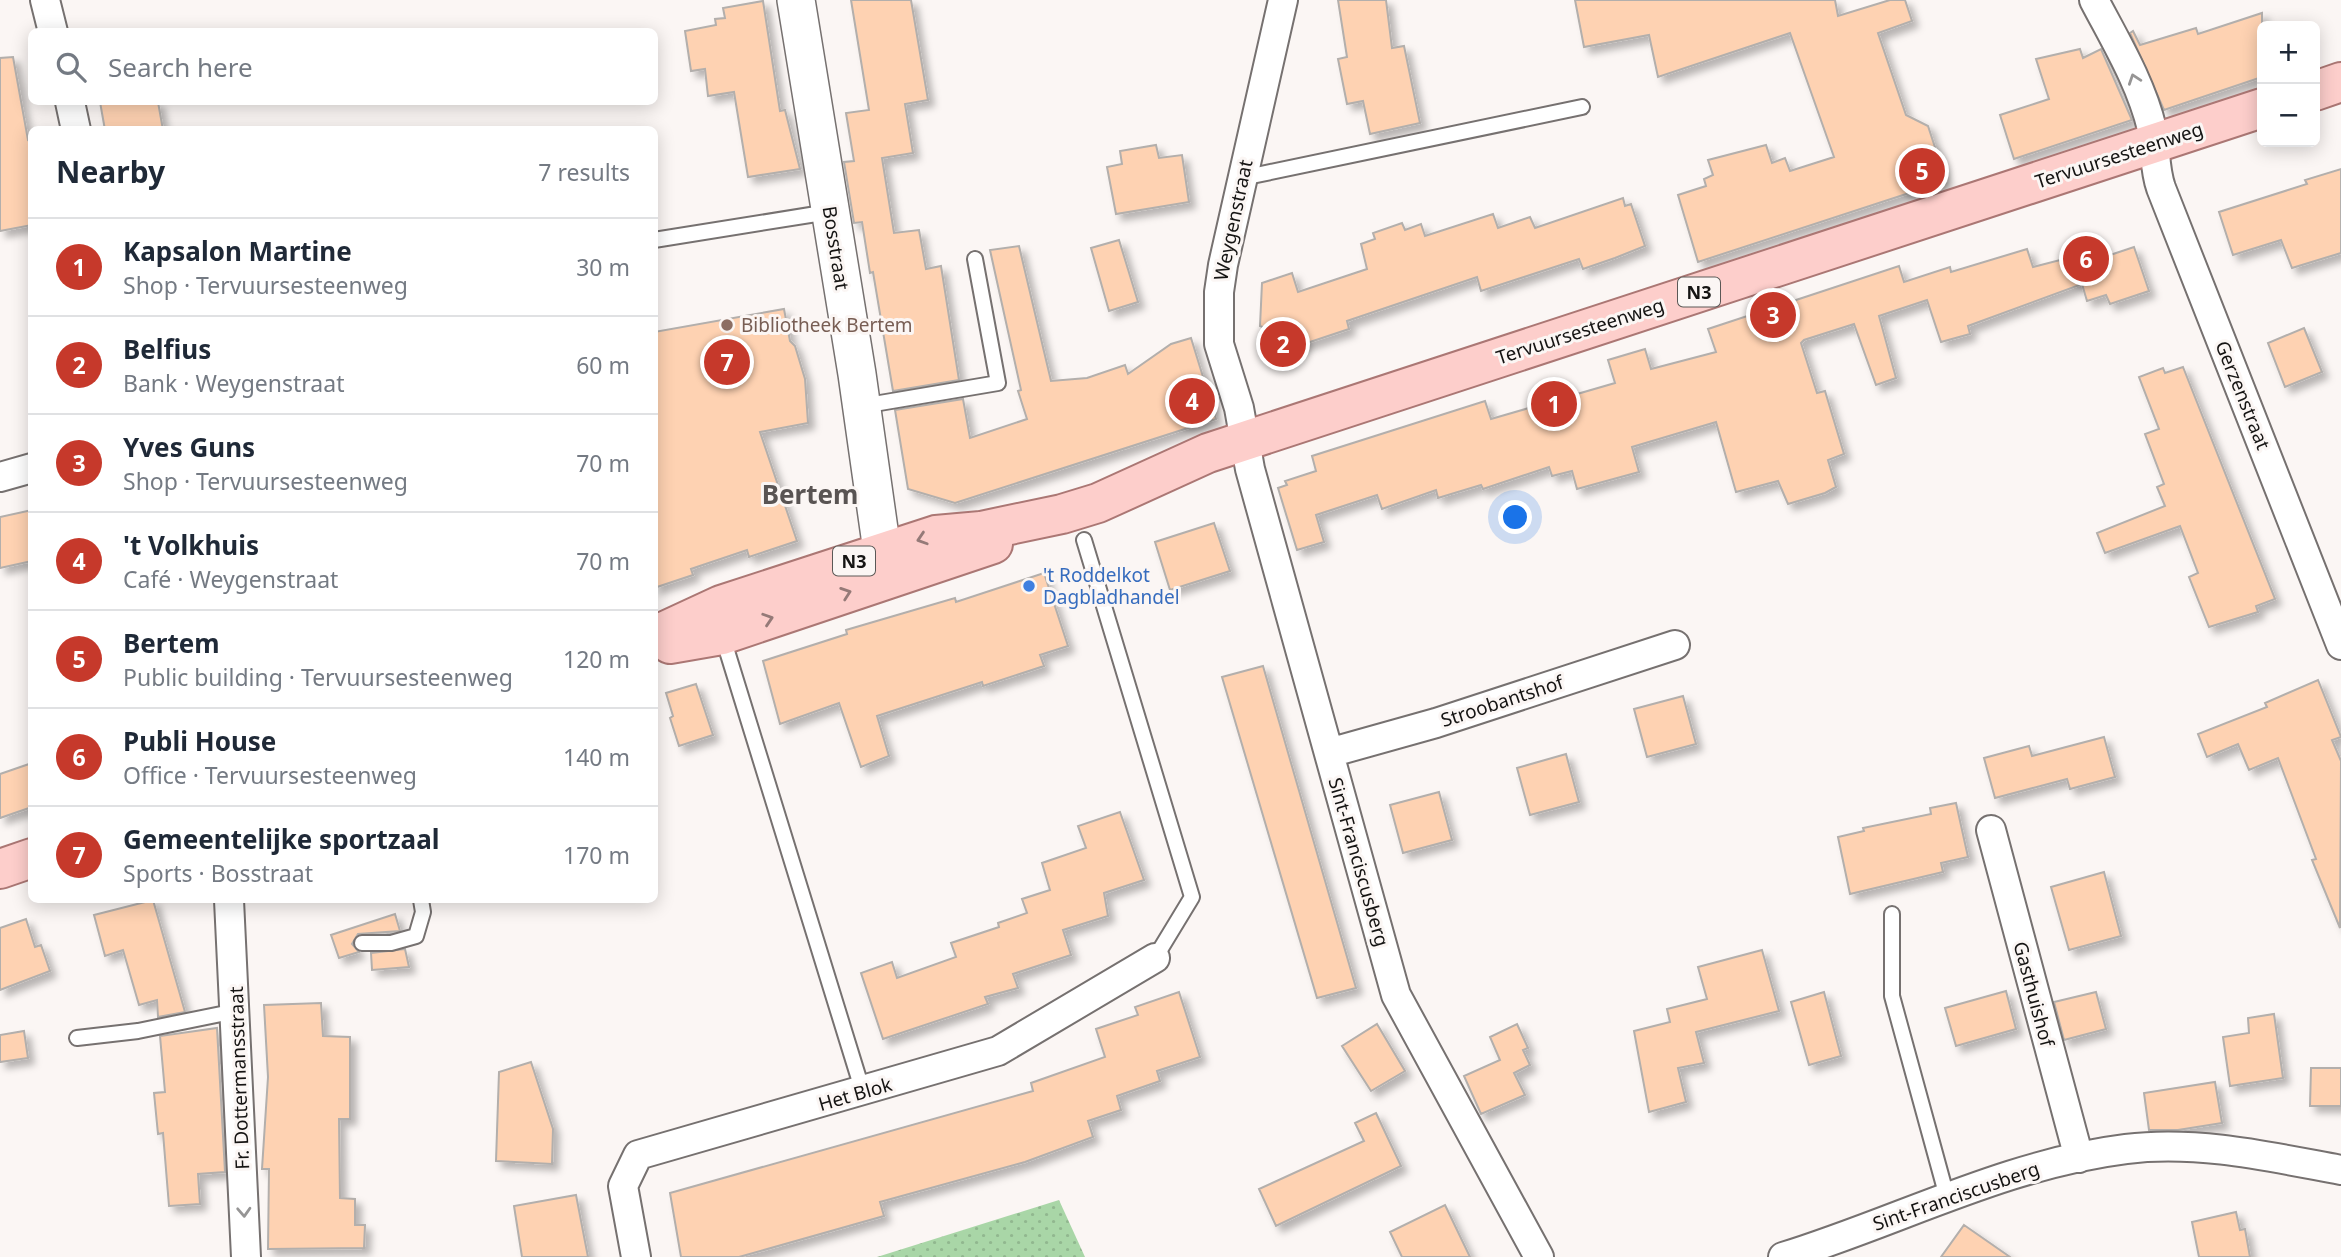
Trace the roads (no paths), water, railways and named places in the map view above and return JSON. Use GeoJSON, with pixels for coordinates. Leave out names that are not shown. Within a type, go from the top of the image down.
{"type":"FeatureCollection","features":[{"type":"Feature","properties":{"kind":"main road"},"geometry":{"type":"LineString","coordinates":[[2320,89],[2341,82]]}},
{"type":"Feature","properties":{"kind":"main road","name":"Tervuursesteenweg"},"geometry":{"type":"LineString","coordinates":[[658,645],[722,620],[884,566],[1038,530],[1073,527],[1133,489],[1175,467],[1245,441],[2257,110]]}},
{"type":"Feature","properties":{"kind":"main road","name":"Tervuursesteenweg"},"geometry":{"type":"LineString","coordinates":[[658,635],[722,620]]}},
{"type":"Feature","properties":{"kind":"main road"},"geometry":{"type":"LineString","coordinates":[[0,869],[28,859]]}},
{"type":"Feature","properties":{"kind":"street"},"geometry":{"type":"LineString","coordinates":[[46,0],[52,28]]}},
{"type":"Feature","properties":{"kind":"street","name":"Bosstraat"},"geometry":{"type":"LineString","coordinates":[[796,0],[884,566]]}},
{"type":"Feature","properties":{"kind":"street","name":"Weygenstraat"},"geometry":{"type":"LineString","coordinates":[[1245,441],[1236,398],[1219,344],[1218,315],[1223,265],[1283,0]]}},
{"type":"Feature","properties":{"kind":"street","name":"Gerzenstraat"},"geometry":{"type":"LineString","coordinates":[[2094,0],[2132,69],[2152,131],[2155,171],[2161,188],[2341,645]]}},
{"type":"Feature","properties":{"kind":"street"},"geometry":{"type":"LineString","coordinates":[[71,105],[75,126]]}},
{"type":"Feature","properties":{"kind":"street","name":"Sint-Franciscusberg"},"geometry":{"type":"LineString","coordinates":[[1245,441],[1250,469],[1396,995],[1539,1257]]}},
{"type":"Feature","properties":{"kind":"street"},"geometry":{"type":"LineString","coordinates":[[0,477],[28,469]]}},
{"type":"Feature","properties":{"kind":"street","name":"Stroobantshof"},"geometry":{"type":"LineString","coordinates":[[1329,753],[1436,723],[1675,645]]}},
{"type":"Feature","properties":{"kind":"street","name":"Gasthuishof"},"geometry":{"type":"LineString","coordinates":[[1991,830],[2079,1158]]}},
{"type":"Feature","properties":{"kind":"street","name":"Fr. Dottermansstraat"},"geometry":{"type":"LineString","coordinates":[[229,903],[246,1257]]}},
{"type":"Feature","properties":{"kind":"street","name":"Het Blok"},"geometry":{"type":"LineString","coordinates":[[636,1257],[623,1186],[638,1154],[863,1092],[998,1051],[1155,958]]}},
{"type":"Feature","properties":{"kind":"street","name":"Sint-Franciscusberg"},"geometry":{"type":"LineString","coordinates":[[1783,1257],[2011,1174],[2127,1148],[2190,1147],[2242,1152],[2341,1170]]}},
{"type":"Feature","properties":{"kind":"lane"},"geometry":{"type":"LineString","coordinates":[[1241,178],[1582,107]]}},
{"type":"Feature","properties":{"kind":"lane"},"geometry":{"type":"LineString","coordinates":[[658,239],[830,212]]}},
{"type":"Feature","properties":{"kind":"lane"},"geometry":{"type":"LineString","coordinates":[[861,406],[998,383],[975,260]]}},
{"type":"Feature","properties":{"kind":"lane"},"geometry":{"type":"LineString","coordinates":[[1073,527],[1192,897],[1155,958]]}},
{"type":"Feature","properties":{"kind":"lane"},"geometry":{"type":"LineString","coordinates":[[722,620],[863,1092]]}},
{"type":"Feature","properties":{"kind":"lane"},"geometry":{"type":"LineString","coordinates":[[362,943],[391,943],[415,936],[419,931],[423,912],[422,903]]}},
{"type":"Feature","properties":{"kind":"lane"},"geometry":{"type":"LineString","coordinates":[[1892,914],[1892,996],[1947,1197]]}},
{"type":"Feature","properties":{"kind":"lane"},"geometry":{"type":"LineString","coordinates":[[77,1038],[138,1031],[236,1011]]}},
{"type":"Feature","properties":{"kind":"place","name":"Bertem"},"geometry":{"type":"Point","coordinates":[1922,171]}},
{"type":"Feature","properties":{"kind":"place","name":"Publi House"},"geometry":{"type":"Point","coordinates":[2086,259]}},
{"type":"Feature","properties":{"kind":"place","name":"Yves Guns"},"geometry":{"type":"Point","coordinates":[1773,315]}},
{"type":"Feature","properties":{"kind":"place","name":"Bibliotheek Bertem"},"geometry":{"type":"Point","coordinates":[727,325]}},
{"type":"Feature","properties":{"kind":"place","name":"Belfius"},"geometry":{"type":"Point","coordinates":[1283,344]}},
{"type":"Feature","properties":{"kind":"place","name":"Gemeentelijke sportzaal"},"geometry":{"type":"Point","coordinates":[727,362]}},
{"type":"Feature","properties":{"kind":"place","name":"'t Volkhuis"},"geometry":{"type":"Point","coordinates":[1192,401]}},
{"type":"Feature","properties":{"kind":"place","name":"Kapsalon Martine"},"geometry":{"type":"Point","coordinates":[1554,404]}},
{"type":"Feature","properties":{"kind":"place","name":"'t Roddelkot Dagbladhandel"},"geometry":{"type":"Point","coordinates":[1029,586]}},
{"type":"Feature","properties":{"kind":"district","name":"Bertem"},"geometry":{"type":"Point","coordinates":[810,494]}}]}
